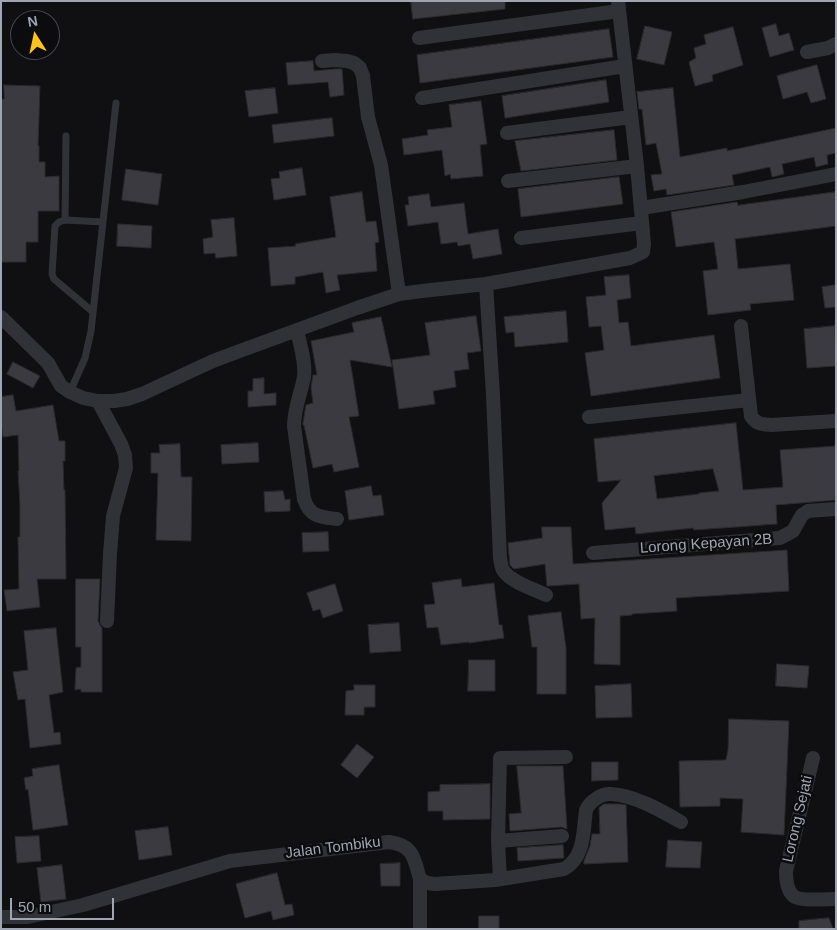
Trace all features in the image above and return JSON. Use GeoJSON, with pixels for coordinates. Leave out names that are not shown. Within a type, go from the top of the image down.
{"type":"FeatureCollection","features":[{"type":"Feature","properties":{"kind":"street"},"geometry":{"type":"LineString","coordinates":[[1,317],[48,363],[61,386],[83,398],[98,401],[114,401],[142,394],[221,358],[399,294],[486,284],[630,258],[643,252],[644,244],[637,166],[619,6],[419,38]]}},
{"type":"Feature","properties":{"kind":"street"},"geometry":{"type":"LineString","coordinates":[[807,52],[828,48],[836,44]]}},
{"type":"Feature","properties":{"kind":"street"},"geometry":{"type":"LineString","coordinates":[[322,61],[335,60],[354,63],[360,68],[363,76],[368,118],[381,165],[399,294]]}},
{"type":"Feature","properties":{"kind":"street"},"geometry":{"type":"LineString","coordinates":[[422,98],[625,66]]}},
{"type":"Feature","properties":{"kind":"street"},"geometry":{"type":"LineString","coordinates":[[506,133],[631,116]]}},
{"type":"Feature","properties":{"kind":"street"},"geometry":{"type":"LineString","coordinates":[[508,181],[637,166]]}},
{"type":"Feature","properties":{"kind":"street"},"geometry":{"type":"LineString","coordinates":[[640,208],[743,192],[836,174]]}},
{"type":"Feature","properties":{"kind":"street"},"geometry":{"type":"LineString","coordinates":[[521,238],[642,223]]}},
{"type":"Feature","properties":{"kind":"street"},"geometry":{"type":"LineString","coordinates":[[486,284],[502,569],[508,576],[546,595]]}},
{"type":"Feature","properties":{"kind":"street"},"geometry":{"type":"LineString","coordinates":[[742,326],[751,416],[755,422],[771,425],[836,421]]}},
{"type":"Feature","properties":{"kind":"street"},"geometry":{"type":"LineString","coordinates":[[298,330],[304,379],[296,404],[294,426],[304,499],[310,511],[324,517],[337,519]]}},
{"type":"Feature","properties":{"kind":"street"},"geometry":{"type":"LineString","coordinates":[[588,417],[749,400]]}},
{"type":"Feature","properties":{"kind":"street"},"geometry":{"type":"LineString","coordinates":[[98,401],[121,444],[125,455],[126,468],[113,516],[107,621]]}},
{"type":"Feature","properties":{"kind":"street","name":"Lorong Kepayan 2B"},"geometry":{"type":"LineString","coordinates":[[593,552],[780,538],[793,531],[802,515],[808,511],[836,509]]}},
{"type":"Feature","properties":{"kind":"street"},"geometry":{"type":"LineString","coordinates":[[500,879],[498,841],[500,758],[566,757]]}},
{"type":"Feature","properties":{"kind":"street","name":"Lorong Sejati"},"geometry":{"type":"LineString","coordinates":[[813,758],[786,871],[786,883],[790,892],[796,897],[803,899],[836,899]]}},
{"type":"Feature","properties":{"kind":"street"},"geometry":{"type":"LineString","coordinates":[[420,879],[427,883],[435,884],[500,879],[564,869],[576,860],[580,853],[588,804],[610,793],[653,806],[681,822]]}},
{"type":"Feature","properties":{"kind":"street"},"geometry":{"type":"LineString","coordinates":[[498,841],[562,836]]}},
{"type":"Feature","properties":{"kind":"street","name":"Jalan Tombiku"},"geometry":{"type":"LineString","coordinates":[[1,917],[28,916],[83,904],[230,860],[389,842],[404,845],[412,854],[420,879],[420,929]]}},
{"type":"Feature","properties":{"kind":"lane"},"geometry":{"type":"LineString","coordinates":[[70,392],[85,358],[91,331],[116,103]]}},
{"type":"Feature","properties":{"kind":"lane"},"geometry":{"type":"LineString","coordinates":[[65,220],[66,136]]}},
{"type":"Feature","properties":{"kind":"lane"},"geometry":{"type":"LineString","coordinates":[[93,312],[54,279],[52,274],[55,226],[58,222],[65,220],[103,222]]}},
{"type":"Feature","properties":{"kind":"building"},"geometry":{"type":"Polygon","coordinates":[[[411,1],[505,1],[505,9],[413,19],[411,1]]]}},
{"type":"Feature","properties":{"kind":"building"},"geometry":{"type":"Polygon","coordinates":[[[776,24],[779,36],[789,33],[794,50],[770,57],[762,28],[776,24]]]}},
{"type":"Feature","properties":{"kind":"building"},"geometry":{"type":"Polygon","coordinates":[[[645,26],[672,32],[664,65],[637,59],[645,26]]]}},
{"type":"Feature","properties":{"kind":"building"},"geometry":{"type":"Polygon","coordinates":[[[733,27],[743,65],[712,75],[713,81],[695,86],[689,62],[696,58],[694,48],[706,44],[704,35],[733,27]]]}},
{"type":"Feature","properties":{"kind":"building"},"geometry":{"type":"Polygon","coordinates":[[[609,29],[613,57],[420,83],[417,55],[609,29]]]}},
{"type":"Feature","properties":{"kind":"building"},"geometry":{"type":"Polygon","coordinates":[[[313,61],[314,71],[342,69],[344,95],[330,97],[328,82],[288,85],[286,63],[313,61]]]}},
{"type":"Feature","properties":{"kind":"building"},"geometry":{"type":"Polygon","coordinates":[[[817,65],[826,99],[811,103],[807,92],[783,99],[777,76],[817,65]]]}},
{"type":"Feature","properties":{"kind":"building"},"geometry":{"type":"Polygon","coordinates":[[[606,80],[609,102],[505,118],[502,96],[606,80]]]}},
{"type":"Feature","properties":{"kind":"building"},"geometry":{"type":"Polygon","coordinates":[[[4,85],[40,86],[39,162],[45,162],[45,177],[59,176],[59,211],[38,211],[38,242],[26,242],[26,262],[1,262],[1,99],[4,99],[4,85]]]}},
{"type":"Feature","properties":{"kind":"building"},"geometry":{"type":"Polygon","coordinates":[[[275,88],[278,113],[249,117],[245,91],[275,88]]]}},
{"type":"Feature","properties":{"kind":"building"},"geometry":{"type":"Polygon","coordinates":[[[673,88],[680,157],[727,148],[727,151],[836,128],[836,153],[827,155],[828,164],[816,167],[814,157],[782,164],[784,174],[772,177],[770,167],[732,175],[734,185],[667,195],[666,189],[654,191],[651,175],[662,174],[656,143],[646,145],[642,109],[639,109],[637,92],[673,88]]]}},
{"type":"Feature","properties":{"kind":"building"},"geometry":{"type":"Polygon","coordinates":[[[481,101],[487,144],[480,145],[483,176],[451,179],[450,174],[445,176],[442,150],[404,155],[402,139],[428,135],[427,130],[452,127],[449,105],[481,101]]]}},
{"type":"Feature","properties":{"kind":"building"},"geometry":{"type":"Polygon","coordinates":[[[332,118],[334,136],[274,143],[272,125],[332,118]]]}},
{"type":"Feature","properties":{"kind":"building"},"geometry":{"type":"Polygon","coordinates":[[[614,130],[617,160],[521,171],[515,141],[614,130]]]}},
{"type":"Feature","properties":{"kind":"building"},"geometry":{"type":"Polygon","coordinates":[[[302,168],[306,195],[274,200],[271,179],[280,178],[279,172],[302,168]]]}},
{"type":"Feature","properties":{"kind":"building"},"geometry":{"type":"Polygon","coordinates":[[[126,169],[162,174],[158,205],[122,200],[126,169]]]}},
{"type":"Feature","properties":{"kind":"building"},"geometry":{"type":"Polygon","coordinates":[[[619,177],[623,204],[521,217],[518,189],[619,177]]]}},
{"type":"Feature","properties":{"kind":"building"},"geometry":{"type":"Polygon","coordinates":[[[362,192],[366,222],[376,221],[379,242],[375,243],[377,271],[337,275],[340,290],[326,293],[323,272],[295,277],[295,284],[271,286],[268,248],[296,246],[295,244],[336,237],[330,197],[362,192]]]}},
{"type":"Feature","properties":{"kind":"building"},"geometry":{"type":"Polygon","coordinates":[[[836,192],[836,226],[735,239],[738,269],[790,264],[794,300],[750,304],[751,310],[708,315],[703,271],[718,269],[714,242],[676,247],[671,212],[737,202],[738,205],[836,192]]]}},
{"type":"Feature","properties":{"kind":"building"},"geometry":{"type":"Polygon","coordinates":[[[429,194],[431,207],[464,203],[468,234],[498,229],[502,254],[473,259],[470,244],[458,246],[457,242],[441,244],[438,222],[408,226],[405,205],[409,205],[408,197],[429,194]]]}},
{"type":"Feature","properties":{"kind":"building"},"geometry":{"type":"Polygon","coordinates":[[[234,218],[237,256],[216,258],[215,253],[204,254],[203,239],[213,237],[211,220],[234,218]]]}},
{"type":"Feature","properties":{"kind":"building"},"geometry":{"type":"Polygon","coordinates":[[[118,224],[152,226],[151,248],[117,246],[118,224]]]}},
{"type":"Feature","properties":{"kind":"building"},"geometry":{"type":"Polygon","coordinates":[[[629,275],[631,298],[617,300],[619,323],[628,322],[631,346],[714,335],[720,378],[591,396],[585,353],[604,350],[601,326],[589,327],[586,297],[606,295],[604,277],[629,275]]]}},
{"type":"Feature","properties":{"kind":"building"},"geometry":{"type":"Polygon","coordinates":[[[836,285],[836,307],[825,308],[822,287],[836,285]]]}},
{"type":"Feature","properties":{"kind":"building"},"geometry":{"type":"Polygon","coordinates":[[[566,311],[568,342],[515,347],[514,332],[506,333],[504,317],[566,311]]]}},
{"type":"Feature","properties":{"kind":"building"},"geometry":{"type":"Polygon","coordinates":[[[476,316],[481,351],[467,353],[469,369],[454,371],[456,387],[433,391],[435,404],[399,409],[392,360],[430,355],[425,323],[476,316]]]}},
{"type":"Feature","properties":{"kind":"building"},"geometry":{"type":"Polygon","coordinates":[[[381,317],[392,367],[350,360],[359,416],[349,417],[359,467],[334,472],[332,464],[313,468],[303,425],[306,405],[313,403],[311,388],[313,375],[317,375],[311,341],[354,332],[352,323],[381,317]]]}},
{"type":"Feature","properties":{"kind":"building"},"geometry":{"type":"Polygon","coordinates":[[[835,326],[836,366],[807,368],[804,329],[835,326]]]}},
{"type":"Feature","properties":{"kind":"building"},"geometry":{"type":"Polygon","coordinates":[[[13,362],[40,376],[33,388],[7,374],[13,362]]]}},
{"type":"Feature","properties":{"kind":"building"},"geometry":{"type":"Polygon","coordinates":[[[264,378],[264,394],[276,393],[276,405],[248,407],[248,391],[253,391],[253,379],[264,378]]]}},
{"type":"Feature","properties":{"kind":"building"},"geometry":{"type":"Polygon","coordinates":[[[13,395],[16,411],[53,405],[59,441],[65,441],[65,461],[63,461],[66,579],[37,579],[40,607],[7,611],[4,590],[19,589],[18,537],[20,537],[20,505],[18,435],[3,437],[1,397],[13,395]]]}},
{"type":"Feature","properties":{"kind":"building"},"geometry":{"type":"Polygon","coordinates":[[[736,423],[743,490],[783,487],[780,450],[836,446],[836,500],[776,505],[777,524],[694,530],[693,528],[636,534],[635,527],[605,530],[602,503],[621,480],[598,482],[594,439],[736,423]],[[713,469],[654,476],[657,499],[719,491],[713,469]]]}},
{"type":"Feature","properties":{"kind":"building"},"geometry":{"type":"Polygon","coordinates":[[[258,443],[259,462],[222,464],[221,445],[258,443]]]}},
{"type":"Feature","properties":{"kind":"building"},"geometry":{"type":"Polygon","coordinates":[[[180,444],[181,477],[192,477],[191,541],[156,540],[158,473],[151,473],[151,453],[160,453],[159,445],[180,444]]]}},
{"type":"Feature","properties":{"kind":"building"},"geometry":{"type":"Polygon","coordinates":[[[371,486],[373,496],[381,495],[384,515],[349,520],[345,491],[371,486]]]}},
{"type":"Feature","properties":{"kind":"building"},"geometry":{"type":"Polygon","coordinates":[[[283,491],[285,500],[290,499],[290,511],[265,512],[264,492],[283,491]]]}},
{"type":"Feature","properties":{"kind":"building"},"geometry":{"type":"Polygon","coordinates":[[[542,527],[571,527],[573,564],[787,550],[789,591],[676,598],[677,611],[620,616],[620,665],[594,664],[595,618],[581,619],[579,584],[547,586],[545,564],[514,569],[510,565],[508,543],[542,538],[542,527]]]}},
{"type":"Feature","properties":{"kind":"building"},"geometry":{"type":"Polygon","coordinates":[[[328,532],[329,551],[303,552],[302,533],[328,532]]]}},
{"type":"Feature","properties":{"kind":"building"},"geometry":{"type":"Polygon","coordinates":[[[76,579],[100,579],[98,621],[102,628],[102,692],[81,692],[81,689],[75,690],[76,668],[81,667],[81,647],[76,647],[76,579]]]}},
{"type":"Feature","properties":{"kind":"building"},"geometry":{"type":"Polygon","coordinates":[[[461,579],[462,587],[494,583],[499,625],[502,625],[504,638],[441,645],[438,627],[427,628],[424,605],[435,604],[432,583],[461,579]]]}},
{"type":"Feature","properties":{"kind":"building"},"geometry":{"type":"Polygon","coordinates":[[[335,584],[343,611],[323,618],[320,609],[313,611],[307,593],[335,584]]]}},
{"type":"Feature","properties":{"kind":"building"},"geometry":{"type":"Polygon","coordinates":[[[561,612],[566,648],[566,694],[537,694],[537,647],[532,647],[528,616],[561,612]]]}},
{"type":"Feature","properties":{"kind":"building"},"geometry":{"type":"Polygon","coordinates":[[[399,623],[401,651],[370,653],[368,625],[399,623]]]}},
{"type":"Feature","properties":{"kind":"building"},"geometry":{"type":"Polygon","coordinates":[[[56,628],[63,692],[49,695],[54,733],[60,732],[61,744],[30,748],[25,699],[18,700],[13,672],[28,670],[24,631],[56,628]]]}},
{"type":"Feature","properties":{"kind":"building"},"geometry":{"type":"Polygon","coordinates":[[[469,660],[495,660],[495,691],[468,691],[469,660]]]}},
{"type":"Feature","properties":{"kind":"building"},"geometry":{"type":"Polygon","coordinates":[[[777,664],[809,666],[807,688],[776,686],[777,664]]]}},
{"type":"Feature","properties":{"kind":"building"},"geometry":{"type":"Polygon","coordinates":[[[631,684],[632,717],[596,718],[595,686],[631,684]]]}},
{"type":"Feature","properties":{"kind":"building"},"geometry":{"type":"Polygon","coordinates":[[[354,685],[375,685],[375,707],[364,707],[364,715],[345,715],[346,691],[354,690],[354,685]]]}},
{"type":"Feature","properties":{"kind":"building"},"geometry":{"type":"Polygon","coordinates":[[[729,719],[789,721],[784,835],[741,832],[743,799],[720,798],[720,806],[680,807],[679,761],[726,760],[729,719]]]}},
{"type":"Feature","properties":{"kind":"building"},"geometry":{"type":"Polygon","coordinates":[[[357,744],[374,757],[357,778],[341,765],[357,744]]]}},
{"type":"Feature","properties":{"kind":"building"},"geometry":{"type":"Polygon","coordinates":[[[592,762],[618,762],[618,780],[592,781],[592,762]]]}},
{"type":"Feature","properties":{"kind":"building"},"geometry":{"type":"Polygon","coordinates":[[[59,765],[68,825],[33,830],[28,789],[26,790],[24,778],[33,776],[32,769],[59,765]]]}},
{"type":"Feature","properties":{"kind":"building"},"geometry":{"type":"Polygon","coordinates":[[[517,766],[563,766],[567,829],[561,827],[510,831],[509,814],[521,813],[517,766]]]}},
{"type":"Feature","properties":{"kind":"building"},"geometry":{"type":"Polygon","coordinates":[[[490,784],[490,819],[443,820],[443,811],[428,811],[428,792],[440,791],[440,785],[490,784]]]}},
{"type":"Feature","properties":{"kind":"building"},"geometry":{"type":"Polygon","coordinates":[[[604,804],[626,805],[628,862],[584,864],[592,834],[600,834],[599,808],[604,804]]]}},
{"type":"Feature","properties":{"kind":"building"},"geometry":{"type":"Polygon","coordinates":[[[168,827],[172,855],[139,860],[135,831],[168,827]]]}},
{"type":"Feature","properties":{"kind":"building"},"geometry":{"type":"Polygon","coordinates":[[[39,836],[41,861],[17,863],[15,837],[39,836]]]}},
{"type":"Feature","properties":{"kind":"building"},"geometry":{"type":"Polygon","coordinates":[[[668,840],[702,842],[700,868],[666,867],[668,840]]]}},
{"type":"Feature","properties":{"kind":"building"},"geometry":{"type":"Polygon","coordinates":[[[563,845],[564,858],[518,861],[517,848],[563,845]]]}},
{"type":"Feature","properties":{"kind":"building"},"geometry":{"type":"Polygon","coordinates":[[[400,863],[400,886],[381,886],[380,864],[400,863]]]}},
{"type":"Feature","properties":{"kind":"building"},"geometry":{"type":"Polygon","coordinates":[[[62,865],[66,899],[41,902],[37,868],[62,865]]]}},
{"type":"Feature","properties":{"kind":"building"},"geometry":{"type":"Polygon","coordinates":[[[277,873],[285,905],[292,904],[294,915],[273,920],[271,911],[245,918],[236,884],[277,873]]]}},
{"type":"Feature","properties":{"kind":"building"},"geometry":{"type":"Polygon","coordinates":[[[479,916],[499,916],[499,929],[479,929],[479,916]]]}},
{"type":"Feature","properties":{"kind":"building"},"geometry":{"type":"Polygon","coordinates":[[[829,918],[833,929],[799,929],[799,921],[829,918]]]}}]}
